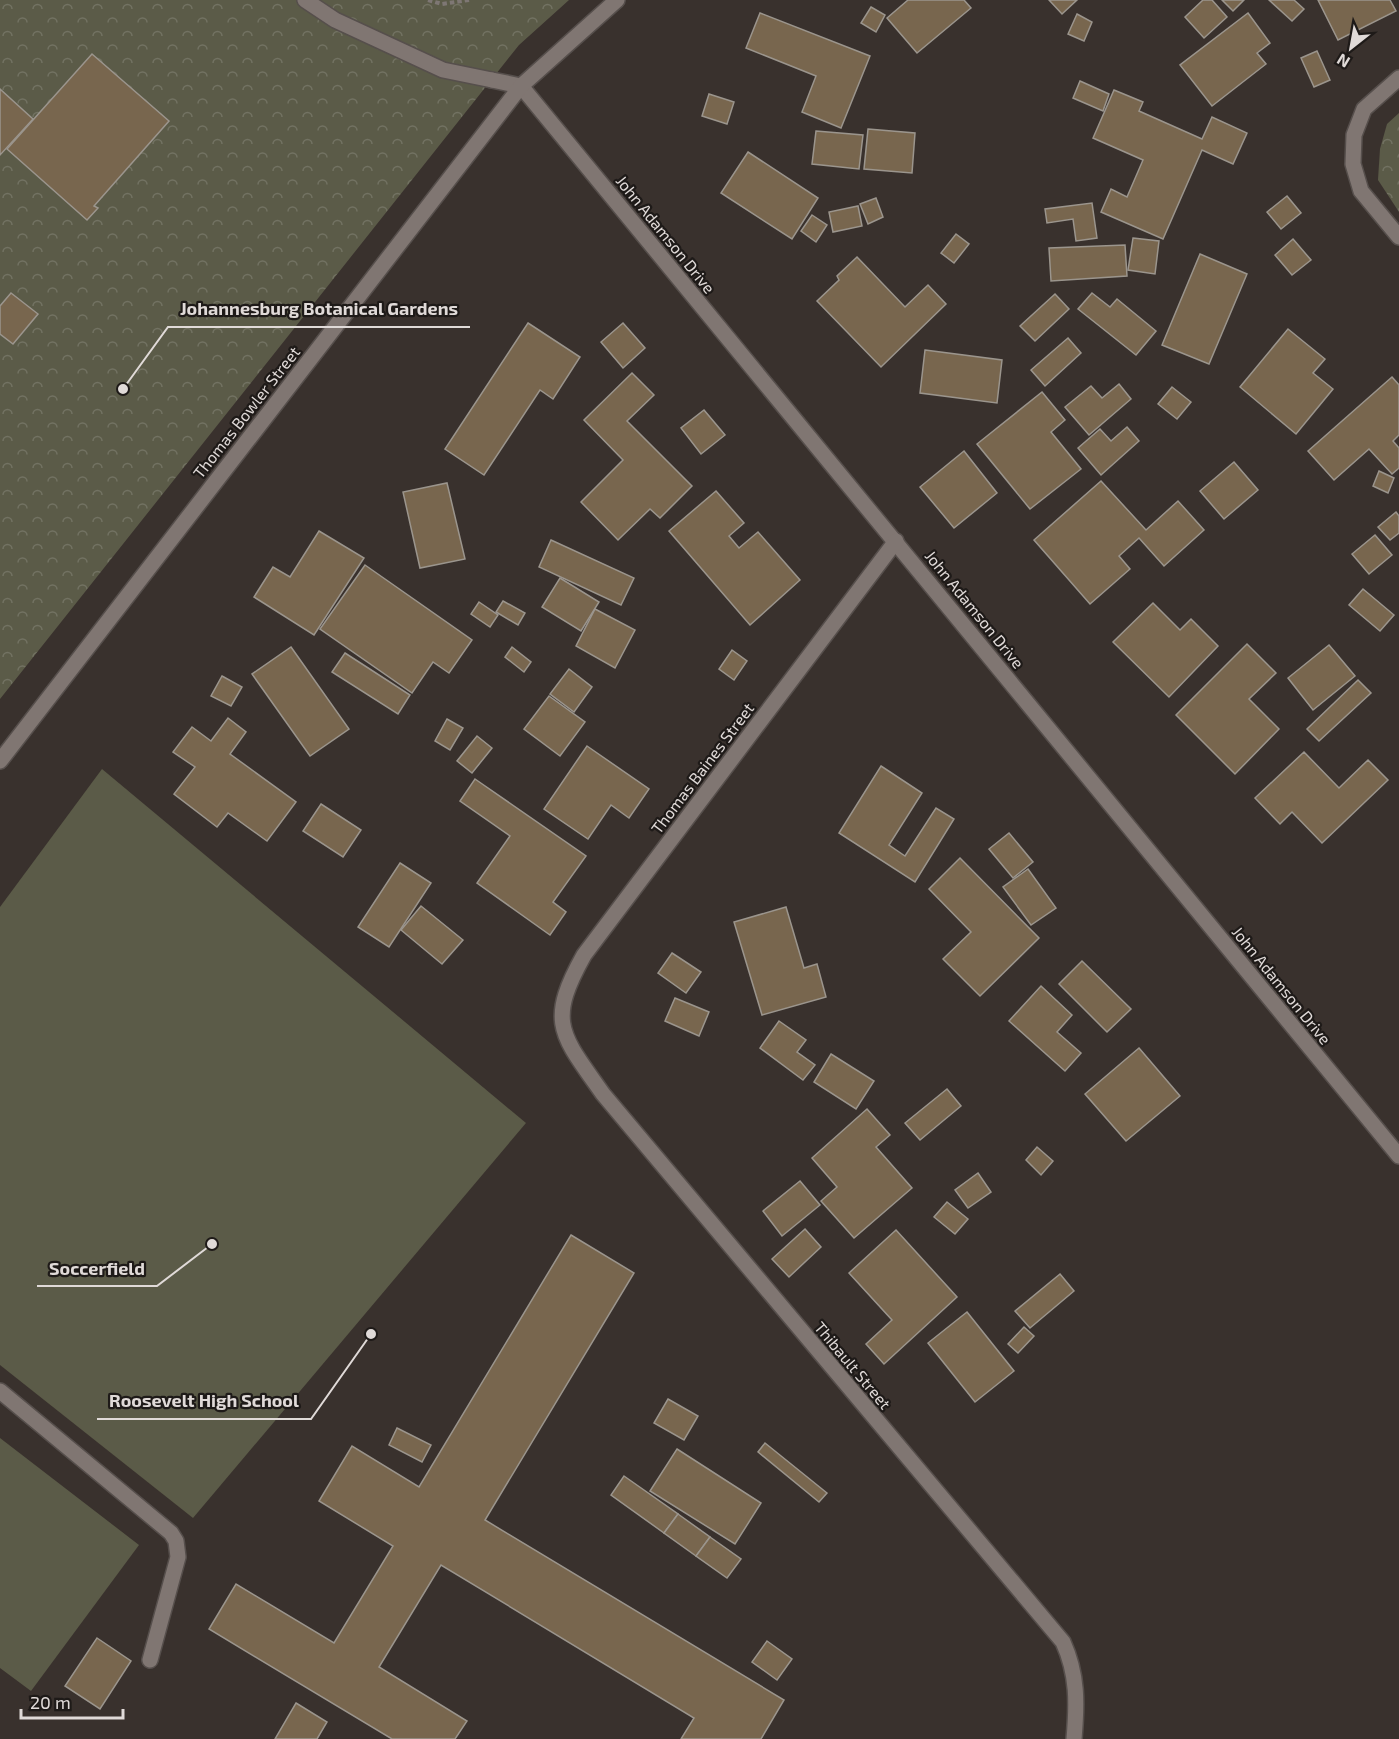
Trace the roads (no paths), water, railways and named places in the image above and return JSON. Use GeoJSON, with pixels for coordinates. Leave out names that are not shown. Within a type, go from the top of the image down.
{"type":"FeatureCollection","features":[{"type":"Feature","properties":{"kind":"street"},"geometry":{"type":"LineString","coordinates":[[305,0],[335,20],[443,70],[521,86]]}},
{"type":"Feature","properties":{"kind":"street","name":"Thomas Bowler Street"},"geometry":{"type":"LineString","coordinates":[[0,761],[521,86],[617,0]]}},
{"type":"Feature","properties":{"kind":"street"},"geometry":{"type":"LineString","coordinates":[[1399,78],[1364,110],[1354,135],[1353,164],[1360,191],[1399,237]]}},
{"type":"Feature","properties":{"kind":"street","name":"John Adamson Drive"},"geometry":{"type":"LineString","coordinates":[[521,86],[1399,1156]]}},
{"type":"Feature","properties":{"kind":"street","name":"Thomas Baines Street"},"geometry":{"type":"LineString","coordinates":[[563,1027],[561,1007],[567,986],[584,954],[896,542]]}},
{"type":"Feature","properties":{"kind":"street","name":"Thibault Street"},"geometry":{"type":"LineString","coordinates":[[563,1027],[572,1049],[603,1094],[1063,1642],[1072,1663],[1077,1685],[1074,1739]]}},
{"type":"Feature","properties":{"kind":"street"},"geometry":{"type":"LineString","coordinates":[[0,1391],[171,1533],[176,1541],[178,1557],[150,1660]]}},
{"type":"Feature","properties":{"kind":"place","name":"Johannesburg Botanical Gardens"},"geometry":{"type":"Point","coordinates":[123,389]}},
{"type":"Feature","properties":{"kind":"place","name":"Soccerfield"},"geometry":{"type":"Point","coordinates":[212,1244]}},
{"type":"Feature","properties":{"kind":"place","name":"Roosevelt High School"},"geometry":{"type":"Point","coordinates":[371,1334]}}]}
